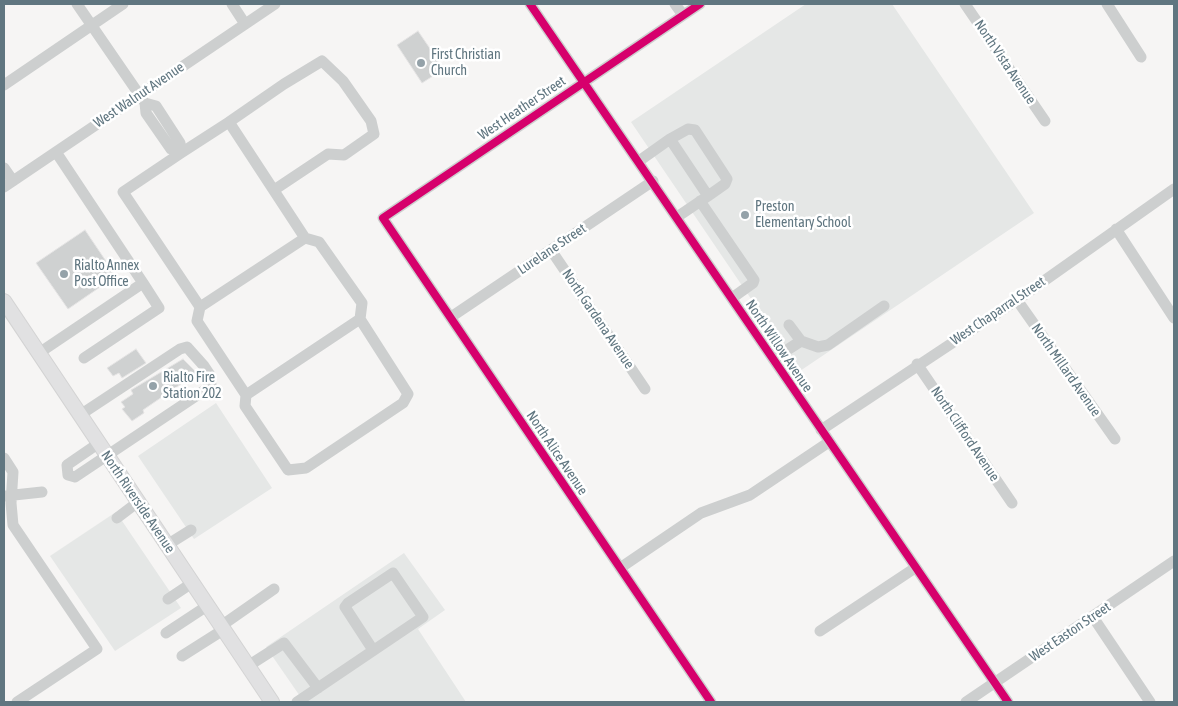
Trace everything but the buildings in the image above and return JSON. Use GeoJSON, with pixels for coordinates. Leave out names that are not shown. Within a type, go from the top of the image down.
{"type":"FeatureCollection","features":[{"type":"Feature","properties":{"kind":"main road","name":"North Riverside Avenue"},"geometry":{"type":"LineString","coordinates":[[4,301],[272,702]]}},
{"type":"Feature","properties":{"kind":"street"},"geometry":{"type":"LineString","coordinates":[[77,4],[142,99],[146,113],[171,150],[181,153]]}},
{"type":"Feature","properties":{"kind":"street"},"geometry":{"type":"LineString","coordinates":[[4,85],[123,4]]}},
{"type":"Feature","properties":{"kind":"street"},"geometry":{"type":"LineString","coordinates":[[232,4],[245,24]]}},
{"type":"Feature","properties":{"kind":"street","name":"West Walnut Avenue"},"geometry":{"type":"LineString","coordinates":[[8,184],[142,99],[275,4]]}},
{"type":"Feature","properties":{"kind":"street","name":"North Willow Avenue"},"geometry":{"type":"LineString","coordinates":[[530,4],[1008,702]]}},
{"type":"Feature","properties":{"kind":"street"},"geometry":{"type":"LineString","coordinates":[[675,4],[683,15]]}},
{"type":"Feature","properties":{"kind":"street","name":"West Heather Street"},"geometry":{"type":"LineString","coordinates":[[383,218],[700,4]]}},
{"type":"Feature","properties":{"kind":"street","name":"North Vista Avenue"},"geometry":{"type":"LineString","coordinates":[[965,4],[1045,121]]}},
{"type":"Feature","properties":{"kind":"street"},"geometry":{"type":"LineString","coordinates":[[1107,4],[1141,57]]}},
{"type":"Feature","properties":{"kind":"street"},"geometry":{"type":"LineString","coordinates":[[200,307],[123,192],[322,60],[343,82],[371,121],[374,134],[344,155],[328,154],[274,190]]}},
{"type":"Feature","properties":{"kind":"street"},"geometry":{"type":"LineString","coordinates":[[229,122],[305,238],[319,242],[362,303],[360,319],[408,394],[403,403],[306,468],[288,470],[245,406],[246,395],[197,321],[200,307],[305,238]]}},
{"type":"Feature","properties":{"kind":"street"},"geometry":{"type":"LineString","coordinates":[[639,161],[688,129],[695,130],[727,179],[725,184],[677,217]]}},
{"type":"Feature","properties":{"kind":"street"},"geometry":{"type":"LineString","coordinates":[[670,139],[704,199],[753,278],[753,283],[732,298]]}},
{"type":"Feature","properties":{"kind":"street"},"geometry":{"type":"LineString","coordinates":[[56,152],[159,308],[84,358]]}},
{"type":"Feature","properties":{"kind":"street"},"geometry":{"type":"LineString","coordinates":[[4,168],[8,184]]}},
{"type":"Feature","properties":{"kind":"street","name":"Lurelane Street"},"geometry":{"type":"LineString","coordinates":[[451,317],[653,181]]}},
{"type":"Feature","properties":{"kind":"street","name":"West Chaparral Street"},"geometry":{"type":"LineString","coordinates":[[821,430],[1017,300],[1174,189]]}},
{"type":"Feature","properties":{"kind":"street","name":"North Alice Avenue"},"geometry":{"type":"LineString","coordinates":[[383,218],[711,702]]}},
{"type":"Feature","properties":{"kind":"street"},"geometry":{"type":"LineString","coordinates":[[1116,230],[1174,318]]}},
{"type":"Feature","properties":{"kind":"street","name":"North Gardena Avenue"},"geometry":{"type":"LineString","coordinates":[[551,250],[645,389]]}},
{"type":"Feature","properties":{"kind":"street"},"geometry":{"type":"LineString","coordinates":[[39,353],[143,283]]}},
{"type":"Feature","properties":{"kind":"street","name":"North Millard Avenue"},"geometry":{"type":"LineString","coordinates":[[1017,300],[1115,439]]}},
{"type":"Feature","properties":{"kind":"street"},"geometry":{"type":"LineString","coordinates":[[789,325],[801,341],[818,347],[828,345],[884,306]]}},
{"type":"Feature","properties":{"kind":"street"},"geometry":{"type":"LineString","coordinates":[[246,395],[360,319]]}},
{"type":"Feature","properties":{"kind":"street"},"geometry":{"type":"LineString","coordinates":[[773,359],[801,341]]}},
{"type":"Feature","properties":{"kind":"street"},"geometry":{"type":"LineString","coordinates":[[80,415],[180,349],[187,347],[210,375],[211,384],[205,390],[75,478],[68,476],[67,465],[99,443]]}},
{"type":"Feature","properties":{"kind":"street","name":"North Clifford Avenue"},"geometry":{"type":"LineString","coordinates":[[918,364],[1012,503]]}},
{"type":"Feature","properties":{"kind":"street"},"geometry":{"type":"LineString","coordinates":[[620,568],[701,513],[750,495],[829,442]]}},
{"type":"Feature","properties":{"kind":"street"},"geometry":{"type":"LineString","coordinates":[[4,458],[13,472],[8,496],[13,525],[97,649],[16,702]]}},
{"type":"Feature","properties":{"kind":"street"},"geometry":{"type":"LineString","coordinates":[[8,496],[42,492]]}},
{"type":"Feature","properties":{"kind":"street"},"geometry":{"type":"LineString","coordinates":[[117,518],[138,502]]}},
{"type":"Feature","properties":{"kind":"street"},"geometry":{"type":"LineString","coordinates":[[167,545],[191,530]]}},
{"type":"Feature","properties":{"kind":"street","name":"West Easton Street"},"geometry":{"type":"LineString","coordinates":[[966,702],[1174,562]]}},
{"type":"Feature","properties":{"kind":"street"},"geometry":{"type":"LineString","coordinates":[[820,631],[915,568]]}},
{"type":"Feature","properties":{"kind":"street"},"geometry":{"type":"LineString","coordinates":[[297,702],[423,617],[393,573],[348,603],[345,608],[374,650]]}},
{"type":"Feature","properties":{"kind":"street"},"geometry":{"type":"LineString","coordinates":[[168,599],[192,583]]}},
{"type":"Feature","properties":{"kind":"street"},"geometry":{"type":"LineString","coordinates":[[182,656],[274,589]]}},
{"type":"Feature","properties":{"kind":"street"},"geometry":{"type":"LineString","coordinates":[[166,633],[208,606]]}},
{"type":"Feature","properties":{"kind":"street"},"geometry":{"type":"LineString","coordinates":[[1093,617],[1150,702]]}},
{"type":"Feature","properties":{"kind":"street"},"geometry":{"type":"LineString","coordinates":[[248,666],[284,643],[318,688]]}},
{"type":"Feature","properties":{"kind":"shaded area"},"geometry":{"type":"Polygon","coordinates":[[[806,4],[892,4],[1034,213],[800,371],[631,122],[806,4]]]}},
{"type":"Feature","properties":{"kind":"shaded area"},"geometry":{"type":"Polygon","coordinates":[[[216,403],[272,488],[194,539],[138,456],[216,403]]]}},
{"type":"Feature","properties":{"kind":"shaded area"},"geometry":{"type":"Polygon","coordinates":[[[116,512],[181,608],[115,651],[50,556],[116,512]]]}},
{"type":"Feature","properties":{"kind":"shaded area"},"geometry":{"type":"Polygon","coordinates":[[[404,553],[445,610],[418,629],[466,702],[304,702],[266,647],[404,553]]]}},
{"type":"Feature","properties":{"kind":"cycle path"},"geometry":{"type":"LineString","coordinates":[[530,4],[1008,702]]}},
{"type":"Feature","properties":{"kind":"cycle path"},"geometry":{"type":"LineString","coordinates":[[700,4],[383,218],[711,702]]}},
{"type":"Feature","properties":{"kind":"place","name":"First Christian Church"},"geometry":{"type":"Point","coordinates":[421,63]}},
{"type":"Feature","properties":{"kind":"place","name":"Preston Elementary School"},"geometry":{"type":"Point","coordinates":[745,215]}},
{"type":"Feature","properties":{"kind":"place","name":"Rialto Annex Post Office"},"geometry":{"type":"Point","coordinates":[64,274]}},
{"type":"Feature","properties":{"kind":"place","name":"Rialto Fire Station 202"},"geometry":{"type":"Point","coordinates":[153,386]}}]}
